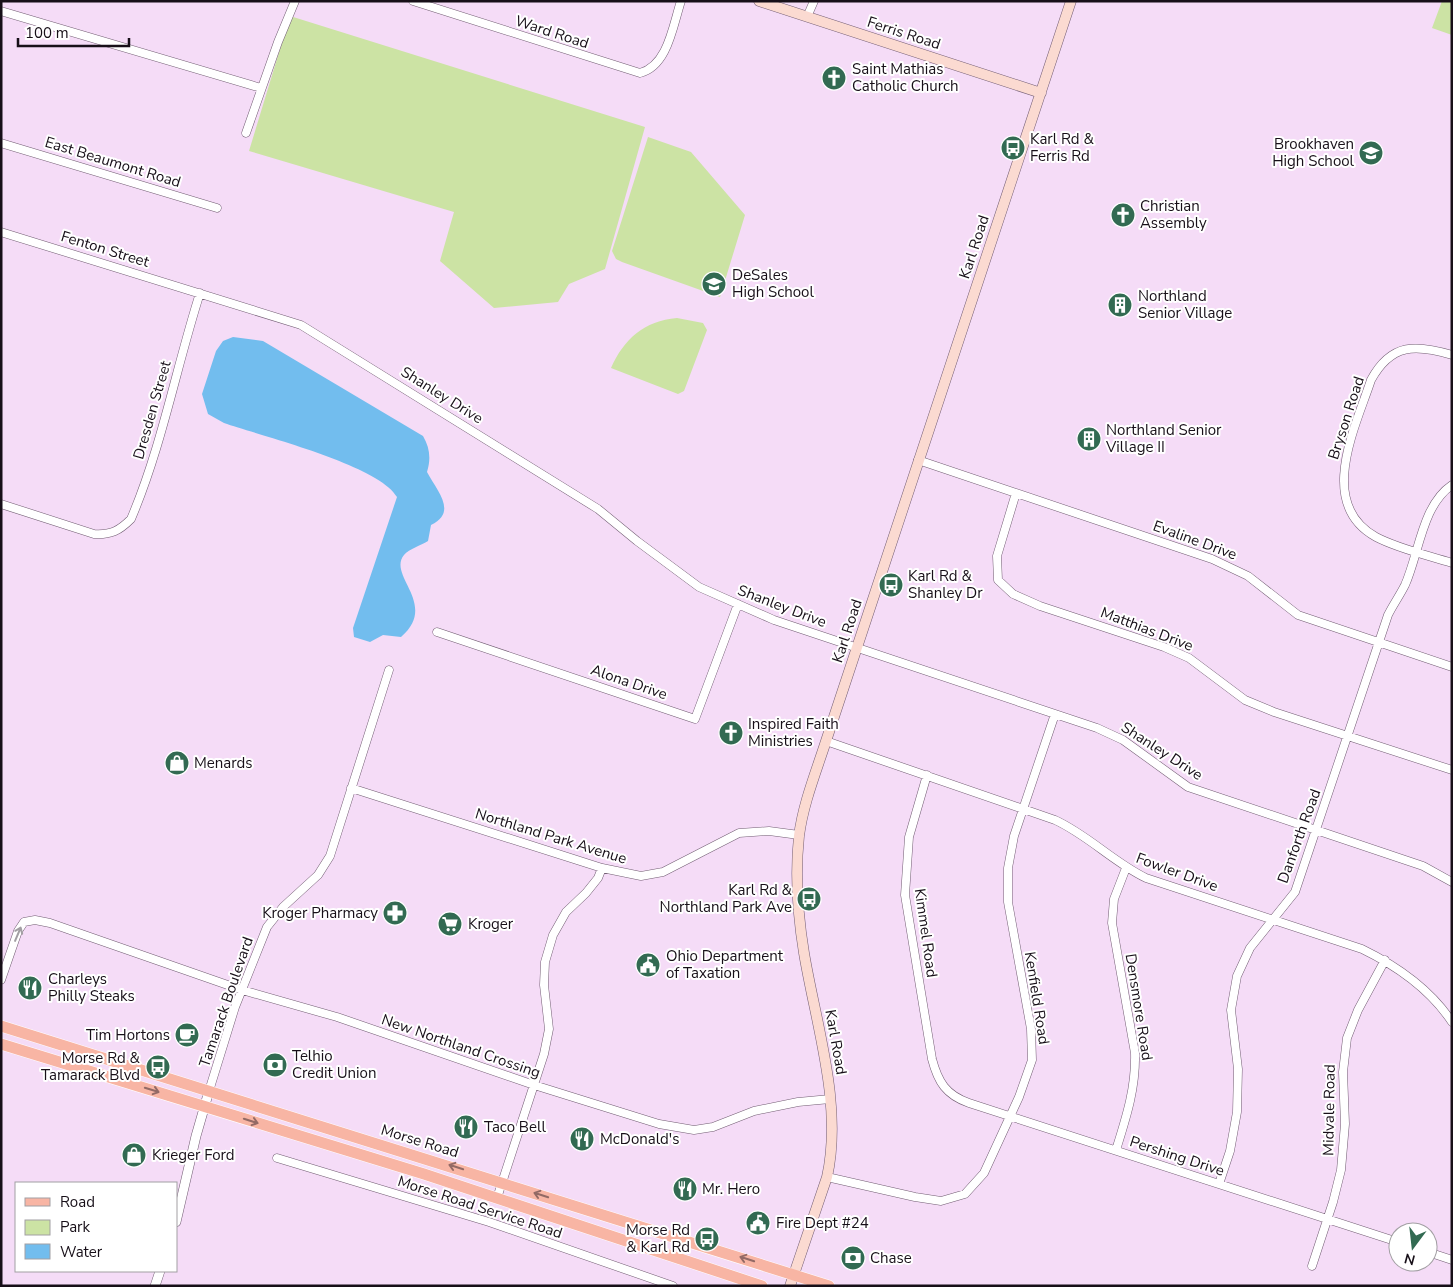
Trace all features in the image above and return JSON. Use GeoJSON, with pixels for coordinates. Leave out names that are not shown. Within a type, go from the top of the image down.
{"type":"FeatureCollection","features":[{"type":"Feature","properties":{"kind":"main road","name":"Ferris Road"},"geometry":{"type":"LineString","coordinates":[[758,1],[1041,93]]}},
{"type":"Feature","properties":{"kind":"main road","name":"Karl Road"},"geometry":{"type":"LineString","coordinates":[[790,1286],[827,1178],[832,1143],[830,1098],[802,936],[798,902],[799,835],[826,742],[1071,1]]}},
{"type":"Feature","properties":{"kind":"main road","name":"Morse Road"},"geometry":{"type":"LineString","coordinates":[[1,1026],[829,1286]]}},
{"type":"Feature","properties":{"kind":"main road","name":"Morse Road"},"geometry":{"type":"LineString","coordinates":[[1,1044],[497,1198],[762,1286]]}},
{"type":"Feature","properties":{"kind":"street"},"geometry":{"type":"LineString","coordinates":[[246,133],[261,88],[295,1]]}},
{"type":"Feature","properties":{"kind":"street","name":"Ward Road"},"geometry":{"type":"LineString","coordinates":[[413,1],[640,74],[657,64],[664,51],[681,1]]}},
{"type":"Feature","properties":{"kind":"street"},"geometry":{"type":"LineString","coordinates":[[807,17],[814,1]]}},
{"type":"Feature","properties":{"kind":"street"},"geometry":{"type":"LineString","coordinates":[[1,11],[261,88]]}},
{"type":"Feature","properties":{"kind":"street","name":"East Beaumont Road"},"geometry":{"type":"LineString","coordinates":[[1,143],[217,208]]}},
{"type":"Feature","properties":{"kind":"street","name":"Fenton Street"},"geometry":{"type":"LineString","coordinates":[[1,232],[200,293]]}},
{"type":"Feature","properties":{"kind":"street","name":"Dresden Street"},"geometry":{"type":"LineString","coordinates":[[1,504],[94,534],[107,535],[120,530],[131,519],[171,400],[183,348],[200,293]]}},
{"type":"Feature","properties":{"kind":"street","name":"Shanley Drive"},"geometry":{"type":"LineString","coordinates":[[200,293],[302,325],[321,335],[598,509],[699,587],[774,620],[1055,714],[1123,740],[1188,788],[1423,866],[1452,882]]}},
{"type":"Feature","properties":{"kind":"street","name":"Bryson Road"},"geometry":{"type":"LineString","coordinates":[[1452,355],[1418,347],[1402,349],[1387,359],[1371,380],[1346,457],[1343,484],[1350,510],[1361,525],[1374,536],[1452,563]]}},
{"type":"Feature","properties":{"kind":"street","name":"Evaline Drive"},"geometry":{"type":"LineString","coordinates":[[918,460],[1212,559],[1248,576],[1298,615],[1452,667]]}},
{"type":"Feature","properties":{"kind":"street","name":"Danforth Road"},"geometry":{"type":"LineString","coordinates":[[1219,1184],[1230,1151],[1237,1112],[1238,1069],[1231,1010],[1236,976],[1250,948],[1295,892],[1388,615],[1405,584],[1424,525],[1442,492],[1452,485]]}},
{"type":"Feature","properties":{"kind":"street","name":"Matthias Drive"},"geometry":{"type":"LineString","coordinates":[[1016,493],[997,556],[998,580],[1014,594],[1040,606],[1164,647],[1189,658],[1245,700],[1274,712],[1452,770]]}},
{"type":"Feature","properties":{"kind":"street","name":"Alona Drive"},"geometry":{"type":"LineString","coordinates":[[437,632],[695,719],[738,604]]}},
{"type":"Feature","properties":{"kind":"street","name":"Tamarack Boulevard"},"geometry":{"type":"LineString","coordinates":[[178,1214],[204,1106],[242,990],[267,927],[283,907],[318,875],[330,856],[389,670]]}},
{"type":"Feature","properties":{"kind":"street","name":"Kenfield Road"},"geometry":{"type":"LineString","coordinates":[[827,1178],[918,1198],[941,1201],[965,1194],[984,1173],[1011,1116],[1030,1069],[1032,1042],[1011,922],[1007,883],[1009,857],[1023,808],[1055,714]]}},
{"type":"Feature","properties":{"kind":"street","name":"Fowler Drive"},"geometry":{"type":"LineString","coordinates":[[826,742],[1023,808],[1080,833],[1126,868],[1159,883],[1362,949],[1385,960],[1434,999],[1452,1022]]}},
{"type":"Feature","properties":{"kind":"street","name":"Kimmel Road"},"geometry":{"type":"LineString","coordinates":[[927,775],[909,837],[905,875],[906,905],[932,1058],[936,1074],[948,1092]]}},
{"type":"Feature","properties":{"kind":"street","name":"Northland Park Avenue"},"geometry":{"type":"LineString","coordinates":[[351,788],[602,868],[641,876],[663,872],[738,833],[769,831],[799,835]]}},
{"type":"Feature","properties":{"kind":"street"},"geometry":{"type":"LineString","coordinates":[[497,1198],[544,1054],[549,1029],[544,985],[544,962],[553,935],[566,912],[586,893],[598,878],[602,868]]}},
{"type":"Feature","properties":{"kind":"street","name":"Densmore Road"},"geometry":{"type":"LineString","coordinates":[[1116,1150],[1129,1108],[1136,1069],[1135,1053],[1112,923],[1114,899],[1126,868]]}},
{"type":"Feature","properties":{"kind":"street","name":"New Northland Crossing"},"geometry":{"type":"LineString","coordinates":[[1,980],[18,931],[24,922],[35,920],[88,936],[242,990],[337,1017],[534,1085],[659,1124],[694,1130],[713,1127],[764,1109],[830,1098]]}},
{"type":"Feature","properties":{"kind":"street","name":"Midvale Road"},"geometry":{"type":"LineString","coordinates":[[1312,1266],[1328,1219],[1341,1170],[1344,1146],[1344,1054],[1352,1022],[1385,960]]}},
{"type":"Feature","properties":{"kind":"street","name":"Pershing Drive"},"geometry":{"type":"LineString","coordinates":[[948,1092],[957,1098],[1388,1239]]}},
{"type":"Feature","properties":{"kind":"street","name":"Morse Road Service Road"},"geometry":{"type":"LineString","coordinates":[[278,1158],[488,1222],[673,1286]]}},
{"type":"Feature","properties":{"kind":"street"},"geometry":{"type":"LineString","coordinates":[[1438,1255],[1452,1260]]}},
{"type":"Feature","properties":{"kind":"street"},"geometry":{"type":"LineString","coordinates":[[155,1286],[160,1272]]}},
{"type":"Feature","properties":{"kind":"green space"},"geometry":{"type":"Polygon","coordinates":[[[1442,1],[1452,1],[1452,35],[1432,28],[1442,1]]]}},
{"type":"Feature","properties":{"kind":"green space"},"geometry":{"type":"Polygon","coordinates":[[[290,16],[645,127],[605,269],[569,284],[558,302],[494,308],[440,261],[454,212],[249,151],[290,16]]]}},
{"type":"Feature","properties":{"kind":"green space"},"geometry":{"type":"Polygon","coordinates":[[[648,137],[691,152],[745,215],[720,297],[622,262],[616,259],[612,251],[648,137]]]}},
{"type":"Feature","properties":{"kind":"green space"},"geometry":{"type":"Polygon","coordinates":[[[677,318],[703,323],[707,330],[684,391],[678,394],[611,368],[622,348],[636,333],[655,323],[677,318]]]}},
{"type":"Feature","properties":{"kind":"water"},"geometry":{"type":"Polygon","coordinates":[[[233,337],[263,341],[423,436],[429,454],[427,472],[440,494],[444,508],[439,520],[431,525],[428,541],[406,553],[401,563],[402,572],[414,602],[415,613],[411,625],[401,637],[383,635],[370,642],[354,637],[353,628],[397,497],[386,485],[344,463],[224,423],[208,414],[202,394],[216,351],[223,341],[233,337]]]}},
{"type":"Feature","properties":{"kind":"place","name":"Saint Mathias Catholic Church"},"geometry":{"type":"Point","coordinates":[834,78]}},
{"type":"Feature","properties":{"kind":"place","name":"Karl Rd & Ferris Rd"},"geometry":{"type":"Point","coordinates":[1013,148]}},
{"type":"Feature","properties":{"kind":"place","name":"Brookhaven High School"},"geometry":{"type":"Point","coordinates":[1371,153]}},
{"type":"Feature","properties":{"kind":"place","name":"Christian Assembly"},"geometry":{"type":"Point","coordinates":[1123,215]}},
{"type":"Feature","properties":{"kind":"place","name":"DeSales High School"},"geometry":{"type":"Point","coordinates":[714,284]}},
{"type":"Feature","properties":{"kind":"place","name":"Northland Senior Village"},"geometry":{"type":"Point","coordinates":[1120,305]}},
{"type":"Feature","properties":{"kind":"place","name":"Northland Senior Village II"},"geometry":{"type":"Point","coordinates":[1089,439]}},
{"type":"Feature","properties":{"kind":"place","name":"Karl Rd & Shanley Dr"},"geometry":{"type":"Point","coordinates":[891,585]}},
{"type":"Feature","properties":{"kind":"place","name":"Inspired Faith Ministries"},"geometry":{"type":"Point","coordinates":[731,733]}},
{"type":"Feature","properties":{"kind":"place","name":"Menards"},"geometry":{"type":"Point","coordinates":[177,763]}},
{"type":"Feature","properties":{"kind":"place","name":"Karl Rd & Northland Park Ave"},"geometry":{"type":"Point","coordinates":[809,899]}},
{"type":"Feature","properties":{"kind":"place","name":"Kroger Pharmacy"},"geometry":{"type":"Point","coordinates":[395,913]}},
{"type":"Feature","properties":{"kind":"place","name":"Kroger"},"geometry":{"type":"Point","coordinates":[450,924]}},
{"type":"Feature","properties":{"kind":"place","name":"Ohio Department of Taxation"},"geometry":{"type":"Point","coordinates":[648,965]}},
{"type":"Feature","properties":{"kind":"place","name":"Charleys Philly Steaks"},"geometry":{"type":"Point","coordinates":[30,988]}},
{"type":"Feature","properties":{"kind":"place","name":"Tim Hortons"},"geometry":{"type":"Point","coordinates":[187,1035]}},
{"type":"Feature","properties":{"kind":"place","name":"Telhio Credit Union"},"geometry":{"type":"Point","coordinates":[275,1065]}},
{"type":"Feature","properties":{"kind":"place","name":"Morse Rd & Tamarack Blvd"},"geometry":{"type":"Point","coordinates":[158,1067]}},
{"type":"Feature","properties":{"kind":"place","name":"Taco Bell"},"geometry":{"type":"Point","coordinates":[466,1127]}},
{"type":"Feature","properties":{"kind":"place","name":"McDonald's"},"geometry":{"type":"Point","coordinates":[582,1139]}},
{"type":"Feature","properties":{"kind":"place","name":"Krieger Ford"},"geometry":{"type":"Point","coordinates":[134,1155]}},
{"type":"Feature","properties":{"kind":"place","name":"Mr. Hero"},"geometry":{"type":"Point","coordinates":[685,1189]}},
{"type":"Feature","properties":{"kind":"place","name":"Fire Dept #24"},"geometry":{"type":"Point","coordinates":[758,1223]}},
{"type":"Feature","properties":{"kind":"place","name":"Morse Rd & Karl Rd"},"geometry":{"type":"Point","coordinates":[707,1239]}},
{"type":"Feature","properties":{"kind":"place","name":"Chase"},"geometry":{"type":"Point","coordinates":[853,1258]}}]}
